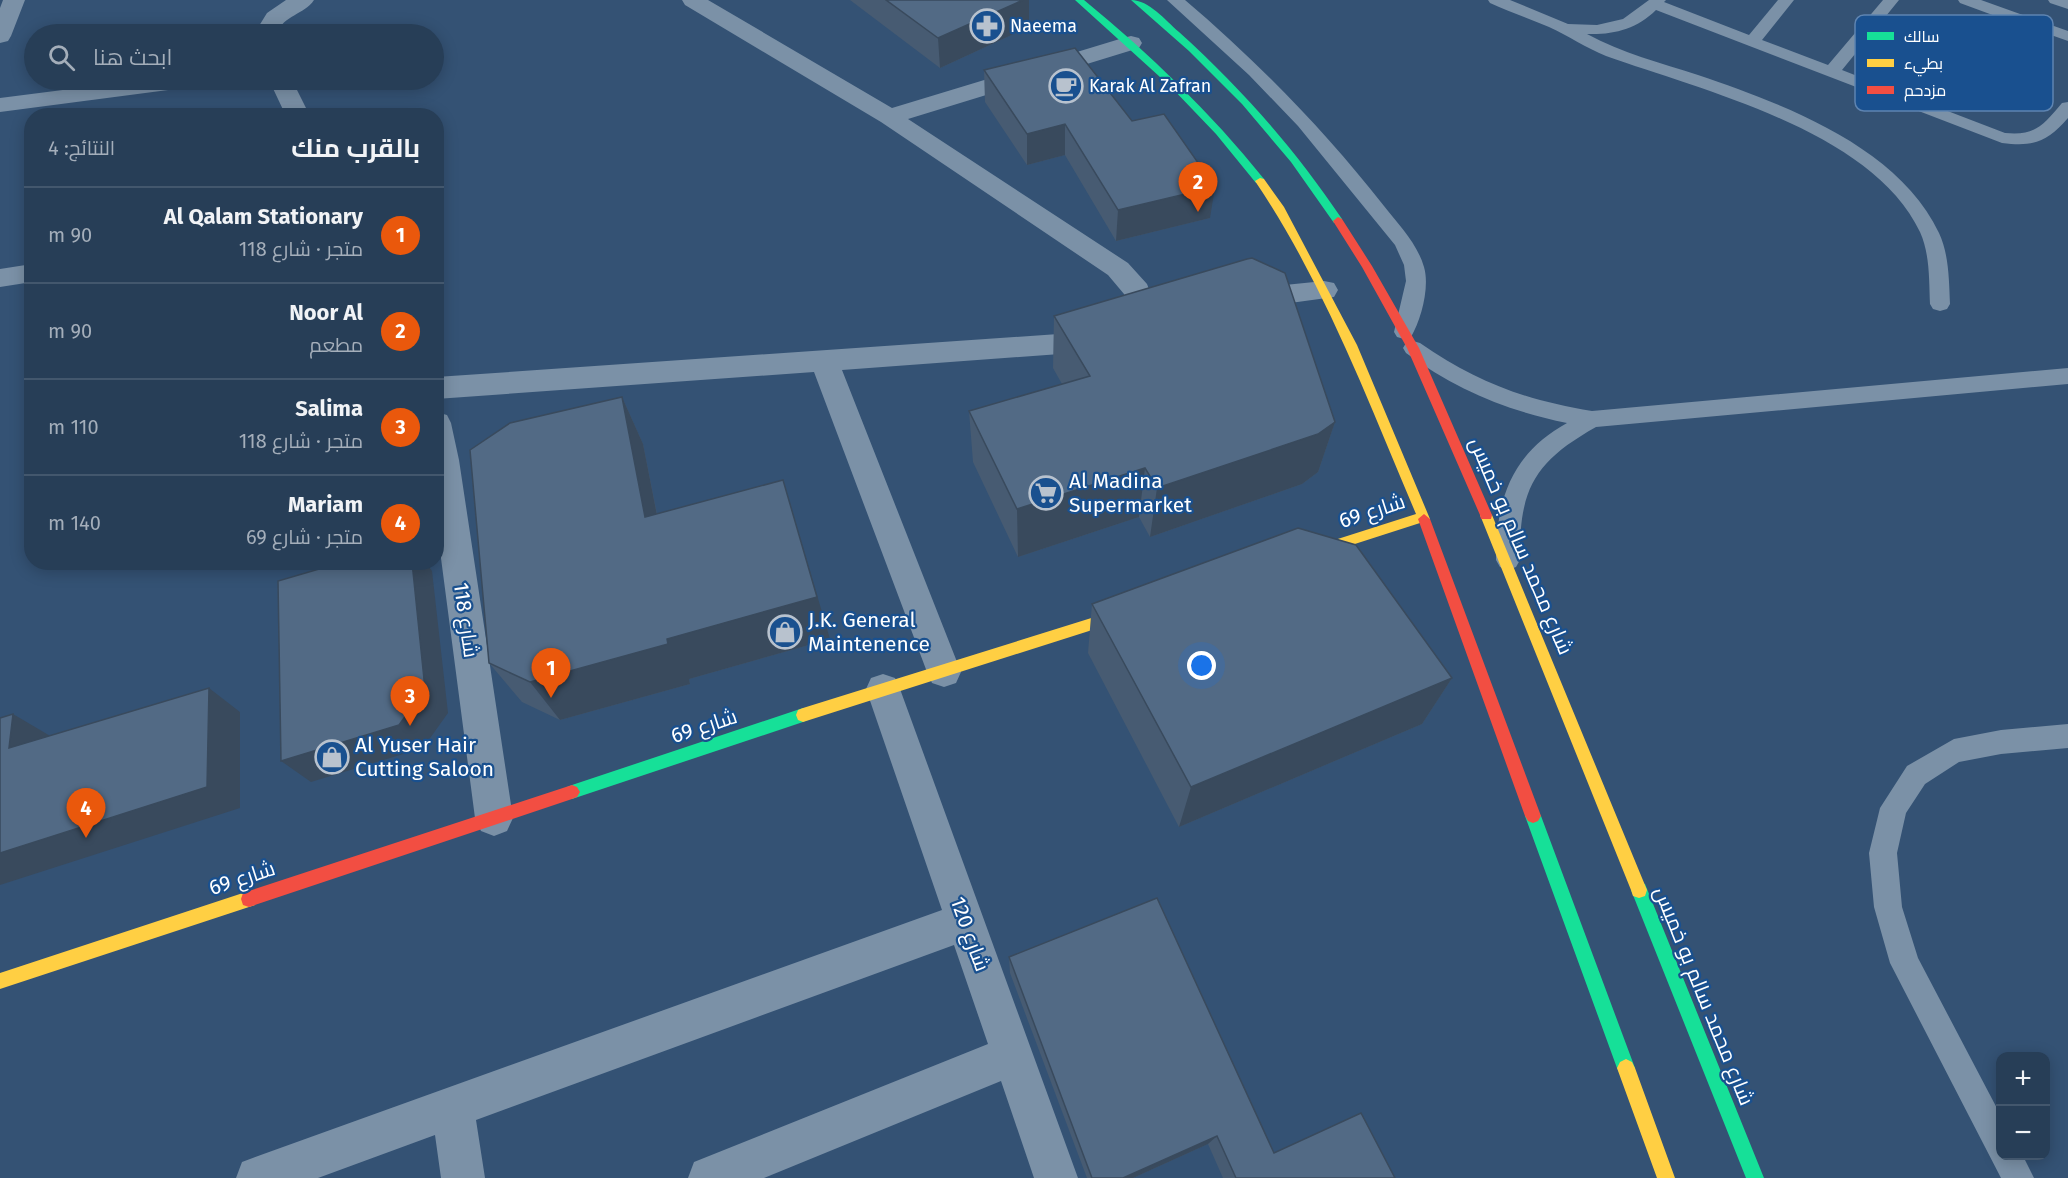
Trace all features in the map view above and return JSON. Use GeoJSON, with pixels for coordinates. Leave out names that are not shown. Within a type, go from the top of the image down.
{"type":"FeatureCollection","features":[{"type":"Feature","properties":{"kind":"main road"},"geometry":{"type":"LineString","coordinates":[[1079,0],[1131,43],[1230,142],[1279,207],[1352,345],[1423,517],[1666,1178]]}},
{"type":"Feature","properties":{"kind":"main road","name":"شارع محمد سالم بو خميس"},"geometry":{"type":"LineString","coordinates":[[1135,0],[1220,75],[1274,133],[1329,207],[1367,266],[1409,340],[1508,565],[1755,1178]]}},
{"type":"Feature","properties":{"kind":"main road","name":"شارع 69"},"geometry":{"type":"LineString","coordinates":[[1286,561],[1423,517]]}},
{"type":"Feature","properties":{"kind":"main road","name":"شارع 69"},"geometry":{"type":"LineString","coordinates":[[0,981],[883,689],[944,672],[1149,605]]}},
{"type":"Feature","properties":{"kind":"street"},"geometry":{"type":"LineString","coordinates":[[0,36],[14,0]]}},
{"type":"Feature","properties":{"kind":"street"},"geometry":{"type":"LineString","coordinates":[[444,387],[1101,341],[1130,332],[1156,311],[1118,268],[889,117],[693,0]]}},
{"type":"Feature","properties":{"kind":"street"},"geometry":{"type":"LineString","coordinates":[[269,24],[290,3]]}},
{"type":"Feature","properties":{"kind":"street"},"geometry":{"type":"LineString","coordinates":[[889,117],[1131,43]]}},
{"type":"Feature","properties":{"kind":"street"},"geometry":{"type":"LineString","coordinates":[[0,105],[115,90]]}},
{"type":"Feature","properties":{"kind":"street"},"geometry":{"type":"LineString","coordinates":[[286,90],[294,108]]}},
{"type":"Feature","properties":{"kind":"street"},"geometry":{"type":"LineString","coordinates":[[0,278],[24,274]]}},
{"type":"Feature","properties":{"kind":"street"},"geometry":{"type":"LineString","coordinates":[[1223,303],[1324,290]]}},
{"type":"Feature","properties":{"kind":"street"},"geometry":{"type":"LineString","coordinates":[[824,361],[944,672]]}},
{"type":"Feature","properties":{"kind":"street","name":"شارع 118"},"geometry":{"type":"LineString","coordinates":[[444,460],[494,818]]}},
{"type":"Feature","properties":{"kind":"street","name":"شارع 120"},"geometry":{"type":"LineString","coordinates":[[883,689],[1056,1178]]}},
{"type":"Feature","properties":{"kind":"street"},"geometry":{"type":"LineString","coordinates":[[268,1176],[965,921]]}},
{"type":"Feature","properties":{"kind":"street"},"geometry":{"type":"LineString","coordinates":[[710,1178],[1013,1055]]}},
{"type":"Feature","properties":{"kind":"street"},"geometry":{"type":"LineString","coordinates":[[453,1107],[463,1178]]}},
{"type":"Feature","properties":{"kind":"lane"},"geometry":{"type":"LineString","coordinates":[[1175,0],[1215,33],[1276,91],[1335,157],[1401,240],[1415,266],[1416,279],[1409,340],[1442,370],[1475,389],[1512,404],[1552,414],[1592,419],[2068,376]]}},
{"type":"Feature","properties":{"kind":"lane"},"geometry":{"type":"LineString","coordinates":[[1496,0],[1557,25],[1602,48],[1797,119],[1832,137],[1891,181],[1914,207],[1929,233],[1939,277],[1940,304]]}},
{"type":"Feature","properties":{"kind":"lane"},"geometry":{"type":"LineString","coordinates":[[1752,42],[1786,0]]}},
{"type":"Feature","properties":{"kind":"lane"},"geometry":{"type":"LineString","coordinates":[[1879,15],[1891,0]]}},
{"type":"Feature","properties":{"kind":"lane"},"geometry":{"type":"LineString","coordinates":[[1966,0],[2007,15]]}},
{"type":"Feature","properties":{"kind":"lane"},"geometry":{"type":"LineString","coordinates":[[2056,0],[2068,4]]}},
{"type":"Feature","properties":{"kind":"lane"},"geometry":{"type":"LineString","coordinates":[[1557,25],[1573,29],[1620,28],[1639,19],[1656,2],[1855,82]]}},
{"type":"Feature","properties":{"kind":"lane"},"geometry":{"type":"LineString","coordinates":[[1639,19],[1633,34],[1634,42],[1646,58],[1656,66]]}},
{"type":"Feature","properties":{"kind":"lane"},"geometry":{"type":"LineString","coordinates":[[2053,31],[2068,36]]}},
{"type":"Feature","properties":{"kind":"lane"},"geometry":{"type":"LineString","coordinates":[[1831,73],[1855,44]]}},
{"type":"Feature","properties":{"kind":"lane"},"geometry":{"type":"LineString","coordinates":[[1929,111],[2002,138],[2028,140],[2045,134],[2068,107]]}},
{"type":"Feature","properties":{"kind":"lane"},"geometry":{"type":"LineString","coordinates":[[1508,565],[1506,532],[1512,502],[1523,475],[1564,433],[1592,419]]}},
{"type":"Feature","properties":{"kind":"lane"},"geometry":{"type":"LineString","coordinates":[[1996,1136],[1905,963],[1888,907],[1883,853],[1894,808],[1916,775],[1954,751],[2001,742],[2068,736]]}},
{"type":"Feature","properties":{"kind":"lane"},"geometry":{"type":"LineString","coordinates":[[2009,1160],[2018,1178]]}},
{"type":"Feature","properties":{"kind":"building"},"geometry":{"type":"Polygon","coordinates":[[[886,0],[1023,0],[938,38],[886,0]]]}},
{"type":"Feature","properties":{"kind":"building"},"geometry":{"type":"Polygon","coordinates":[[[1075,48],[1132,121],[1164,114],[1215,187],[1118,210],[1065,124],[1027,134],[984,70],[1075,48]]]}},
{"type":"Feature","properties":{"kind":"building"},"geometry":{"type":"Polygon","coordinates":[[[1252,258],[1285,273],[1335,422],[1318,434],[1157,488],[1145,468],[1017,509],[969,411],[1090,376],[1054,316],[1252,258]]]}},
{"type":"Feature","properties":{"kind":"building"},"geometry":{"type":"Polygon","coordinates":[[[622,397],[645,517],[783,480],[817,597],[667,639],[668,644],[530,682],[489,663],[470,450],[510,423],[622,397]]]}},
{"type":"Feature","properties":{"kind":"building"},"geometry":{"type":"Polygon","coordinates":[[[1298,528],[1356,545],[1452,678],[1191,787],[1092,604],[1298,528]]]}},
{"type":"Feature","properties":{"kind":"building"},"geometry":{"type":"Polygon","coordinates":[[[316,570],[413,570],[425,689],[399,725],[281,761],[278,581],[316,570]]]}},
{"type":"Feature","properties":{"kind":"building"},"geometry":{"type":"Polygon","coordinates":[[[209,688],[207,787],[0,853],[0,718],[13,714],[9,748],[209,688]]]}},
{"type":"Feature","properties":{"kind":"building"},"geometry":{"type":"Polygon","coordinates":[[[1157,898],[1274,1153],[1361,1113],[1395,1178],[1236,1178],[1217,1136],[1123,1178],[1092,1178],[1009,957],[1157,898]]]}},
{"type":"Feature","properties":{"kind":"traffic: fast"},"geometry":{"type":"LineString","coordinates":[[1079,0],[1175,85],[1260,181]]}},
{"type":"Feature","properties":{"kind":"traffic: fast"},"geometry":{"type":"LineString","coordinates":[[1135,0],[1192,49],[1246,102],[1294,159],[1338,221]]}},
{"type":"Feature","properties":{"kind":"traffic: fast"},"geometry":{"type":"LineString","coordinates":[[572,792],[803,715]]}},
{"type":"Feature","properties":{"kind":"traffic: fast"},"geometry":{"type":"LineString","coordinates":[[1533,816],[1626,1068]]}},
{"type":"Feature","properties":{"kind":"traffic: fast"},"geometry":{"type":"LineString","coordinates":[[1639,890],[1755,1178]]}},
{"type":"Feature","properties":{"kind":"traffic: slow"},"geometry":{"type":"LineString","coordinates":[[1260,181],[1279,207],[1351,345],[1424,519]]}},
{"type":"Feature","properties":{"kind":"traffic: slow"},"geometry":{"type":"LineString","coordinates":[[1486,515],[1639,890]]}},
{"type":"Feature","properties":{"kind":"traffic: slow"},"geometry":{"type":"LineString","coordinates":[[1302,556],[1423,517]]}},
{"type":"Feature","properties":{"kind":"traffic: slow"},"geometry":{"type":"LineString","coordinates":[[803,715],[1133,611]]}},
{"type":"Feature","properties":{"kind":"traffic: slow"},"geometry":{"type":"LineString","coordinates":[[0,981],[249,899]]}},
{"type":"Feature","properties":{"kind":"traffic: slow"},"geometry":{"type":"LineString","coordinates":[[1626,1068],[1666,1178]]}},
{"type":"Feature","properties":{"kind":"traffic: jam"},"geometry":{"type":"LineString","coordinates":[[1338,221],[1367,266],[1413,348],[1486,515]]}},
{"type":"Feature","properties":{"kind":"traffic: jam"},"geometry":{"type":"LineString","coordinates":[[1424,519],[1533,816]]}},
{"type":"Feature","properties":{"kind":"traffic: jam"},"geometry":{"type":"LineString","coordinates":[[249,899],[572,792]]}},
{"type":"Feature","properties":{"kind":"place","name":"Naeema"},"geometry":{"type":"Point","coordinates":[987,26]}},
{"type":"Feature","properties":{"kind":"place","name":"Karak Al Zafran"},"geometry":{"type":"Point","coordinates":[1066,86]}},
{"type":"Feature","properties":{"kind":"place","name":"Noor Al"},"geometry":{"type":"Point","coordinates":[1198,212]}},
{"type":"Feature","properties":{"kind":"place","name":"Al Madina Supermarket"},"geometry":{"type":"Point","coordinates":[1046,493]}},
{"type":"Feature","properties":{"kind":"place","name":"J.K. General Maintenence"},"geometry":{"type":"Point","coordinates":[785,632]}},
{"type":"Feature","properties":{"kind":"place","name":"Al Qalam Stationary"},"geometry":{"type":"Point","coordinates":[551,698]}},
{"type":"Feature","properties":{"kind":"place","name":"Salima"},"geometry":{"type":"Point","coordinates":[410,726]}},
{"type":"Feature","properties":{"kind":"place","name":"Al Yuser Hair Cutting Saloon"},"geometry":{"type":"Point","coordinates":[332,757]}},
{"type":"Feature","properties":{"kind":"place","name":"Mariam"},"geometry":{"type":"Point","coordinates":[86,838]}}]}
